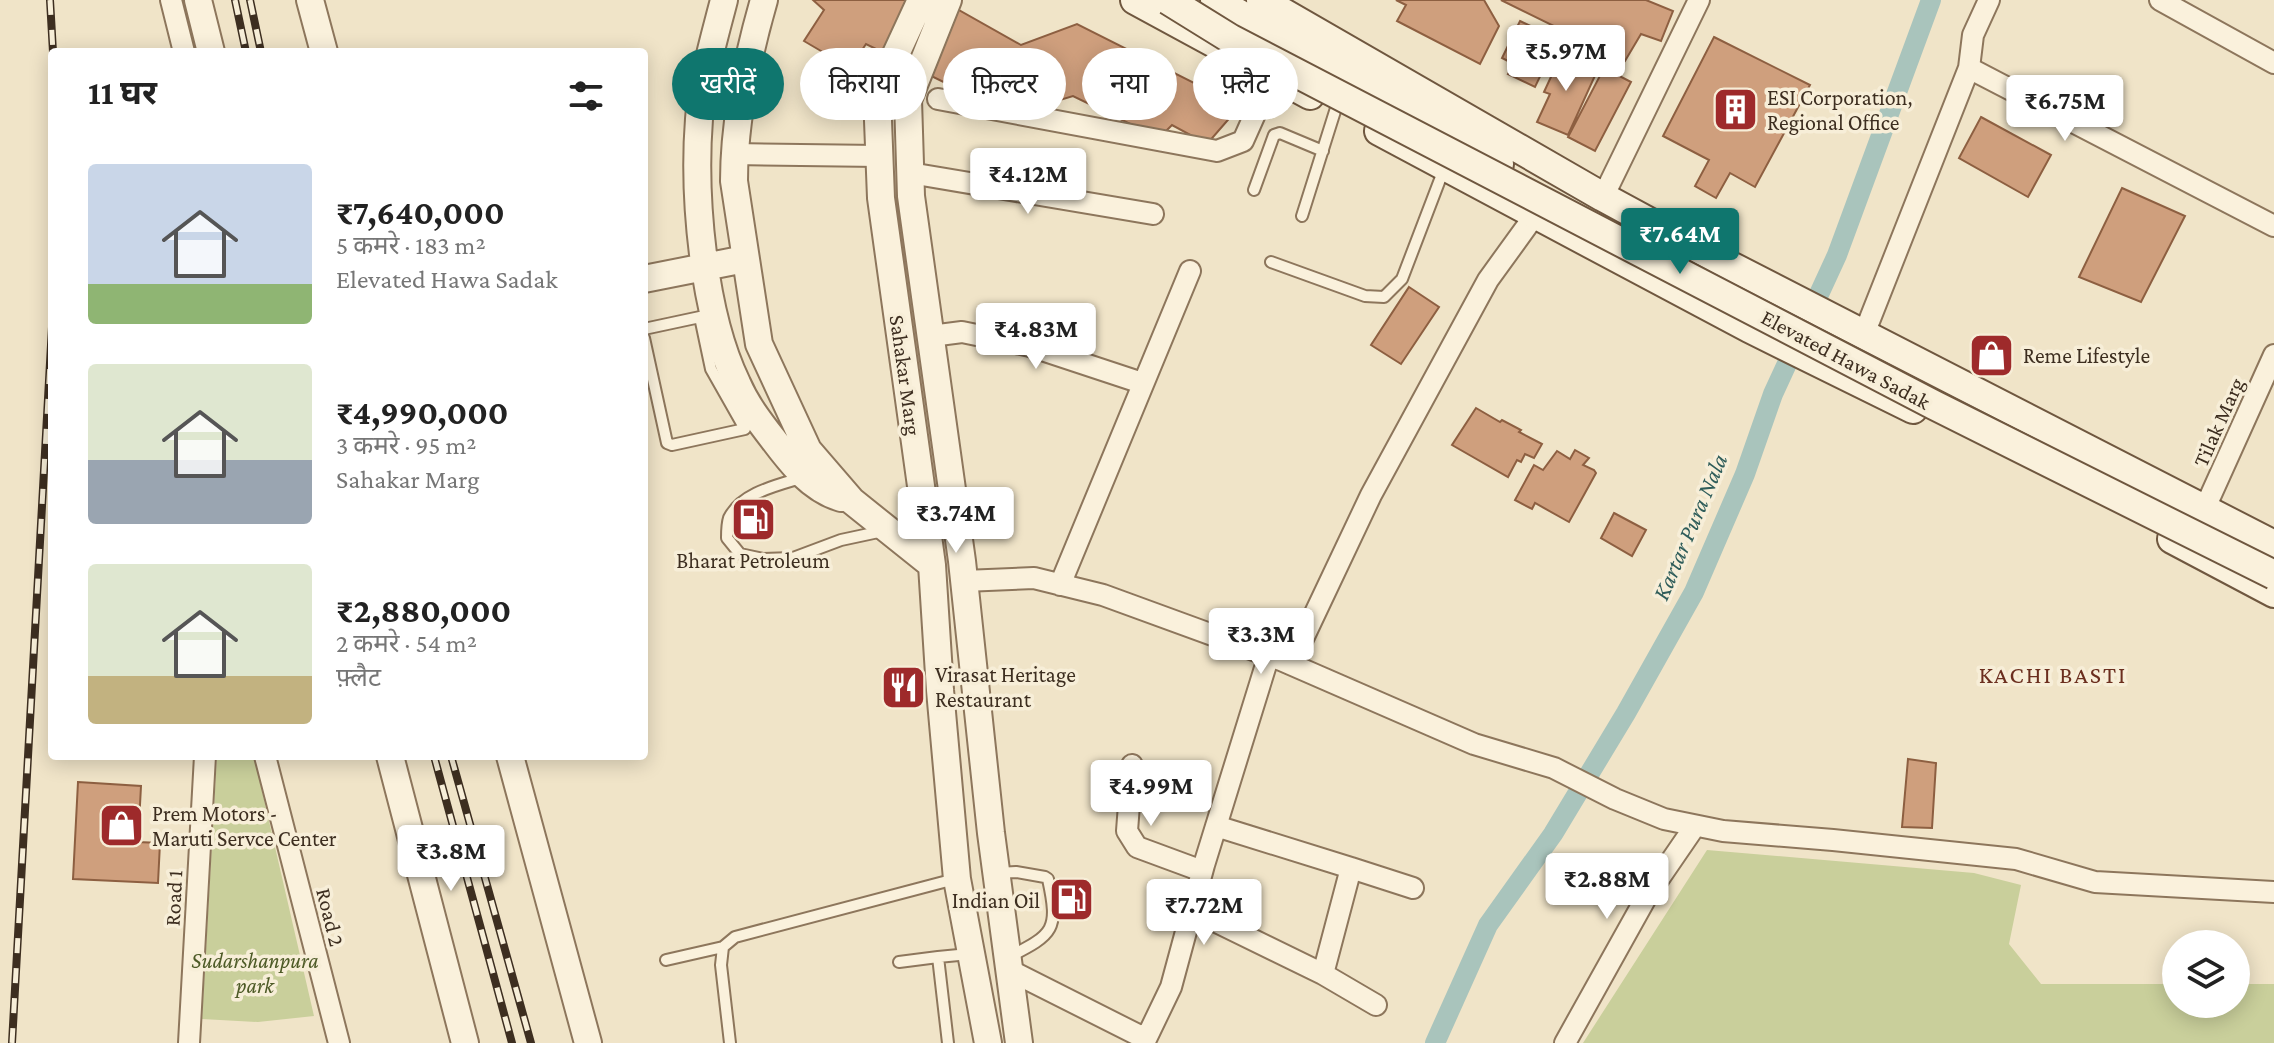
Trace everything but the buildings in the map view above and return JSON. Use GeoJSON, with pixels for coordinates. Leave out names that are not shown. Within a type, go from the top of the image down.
{"type":"FeatureCollection","features":[{"type":"Feature","properties":{"kind":"main road"},"geometry":{"type":"LineString","coordinates":[[1135,0],[1222,48]]}},
{"type":"Feature","properties":{"kind":"main road","name":"Elevated Hawa Sadak"},"geometry":{"type":"LineString","coordinates":[[1168,0],[1231,39],[1934,405],[2274,575]]}},
{"type":"Feature","properties":{"kind":"main road"},"geometry":{"type":"LineString","coordinates":[[1215,0],[1533,183],[1652,241],[1723,262]]}},
{"type":"Feature","properties":{"kind":"main road"},"geometry":{"type":"LineString","coordinates":[[1261,0],[1603,197],[1723,262],[2274,545]]}},
{"type":"Feature","properties":{"kind":"main road"},"geometry":{"type":"LineString","coordinates":[[1298,89],[1749,328],[2274,593]]}},
{"type":"Feature","properties":{"kind":"street"},"geometry":{"type":"LineString","coordinates":[[171,0],[183,48]]}},
{"type":"Feature","properties":{"kind":"street"},"geometry":{"type":"LineString","coordinates":[[198,0],[210,48]]}},
{"type":"Feature","properties":{"kind":"street"},"geometry":{"type":"LineString","coordinates":[[310,0],[323,48]]}},
{"type":"Feature","properties":{"kind":"street"},"geometry":{"type":"LineString","coordinates":[[724,0],[704,79],[699,120],[699,210],[717,328],[735,381],[751,410],[804,477],[834,496],[852,501]]}},
{"type":"Feature","properties":{"kind":"street"},"geometry":{"type":"LineString","coordinates":[[764,0],[747,56],[734,154],[734,181],[759,344],[808,450],[852,501],[932,565]]}},
{"type":"Feature","properties":{"kind":"street","name":"Sahakar Marg"},"geometry":{"type":"LineString","coordinates":[[921,0],[877,95],[881,198],[932,565],[957,879],[988,1043]]}},
{"type":"Feature","properties":{"kind":"street","name":"Sahakar Marg"},"geometry":{"type":"LineString","coordinates":[[948,0],[908,100],[910,173],[964,581],[996,873],[1019,1043]]}},
{"type":"Feature","properties":{"kind":"street"},"geometry":{"type":"LineString","coordinates":[[1864,334],[1969,68],[1973,35],[1989,0]]}},
{"type":"Feature","properties":{"kind":"street"},"geometry":{"type":"LineString","coordinates":[[2160,0],[2274,63]]}},
{"type":"Feature","properties":{"kind":"street"},"geometry":{"type":"LineString","coordinates":[[1603,197],[1694,1]]}},
{"type":"Feature","properties":{"kind":"street"},"geometry":{"type":"LineString","coordinates":[[1969,68],[2273,222]]}},
{"type":"Feature","properties":{"kind":"street"},"geometry":{"type":"LineString","coordinates":[[938,99],[1217,151],[1243,141],[1252,120]]}},
{"type":"Feature","properties":{"kind":"street"},"geometry":{"type":"LineString","coordinates":[[734,154],[879,156]]}},
{"type":"Feature","properties":{"kind":"street"},"geometry":{"type":"LineString","coordinates":[[910,173],[1153,214]]}},
{"type":"Feature","properties":{"kind":"street"},"geometry":{"type":"LineString","coordinates":[[1291,664],[1371,495],[1488,280],[1535,215]]}},
{"type":"Feature","properties":{"kind":"street"},"geometry":{"type":"LineString","coordinates":[[648,278],[745,259]]}},
{"type":"Feature","properties":{"kind":"street"},"geometry":{"type":"LineString","coordinates":[[1060,585],[1190,271]]}},
{"type":"Feature","properties":{"kind":"street"},"geometry":{"type":"LineString","coordinates":[[931,336],[962,332],[1030,346],[1142,383]]}},
{"type":"Feature","properties":{"kind":"street","name":"Tilak Marg"},"geometry":{"type":"LineString","coordinates":[[2186,546],[2274,355]]}},
{"type":"Feature","properties":{"kind":"street"},"geometry":{"type":"LineString","coordinates":[[964,581],[1034,578],[1103,595],[1269,655],[1474,744],[1554,768],[1615,799],[1664,819],[1723,831],[2016,859],[2095,882],[2274,892]]}},
{"type":"Feature","properties":{"kind":"street"},"geometry":{"type":"LineString","coordinates":[[1008,964],[1149,1041],[1171,987],[1202,871],[1269,655]]}},
{"type":"Feature","properties":{"kind":"street","name":"Road 1"},"geometry":{"type":"LineString","coordinates":[[189,1043],[205,760]]}},
{"type":"Feature","properties":{"kind":"street","name":"Road 2"},"geometry":{"type":"LineString","coordinates":[[266,760],[339,1043]]}},
{"type":"Feature","properties":{"kind":"street"},"geometry":{"type":"LineString","coordinates":[[391,760],[465,1043]]}},
{"type":"Feature","properties":{"kind":"street"},"geometry":{"type":"LineString","coordinates":[[511,760],[588,1043]]}},
{"type":"Feature","properties":{"kind":"street"},"geometry":{"type":"LineString","coordinates":[[1132,765],[1127,831],[1137,847],[1202,871]]}},
{"type":"Feature","properties":{"kind":"street"},"geometry":{"type":"LineString","coordinates":[[1216,826],[1413,888]]}},
{"type":"Feature","properties":{"kind":"street"},"geometry":{"type":"LineString","coordinates":[[1565,1043],[1647,896],[1695,826]]}},
{"type":"Feature","properties":{"kind":"street"},"geometry":{"type":"LineString","coordinates":[[1323,974],[1351,868]]}},
{"type":"Feature","properties":{"kind":"street"},"geometry":{"type":"LineString","coordinates":[[1192,910],[1323,974],[1376,1005]]}},
{"type":"Feature","properties":{"kind":"lane"},"geometry":{"type":"LineString","coordinates":[[1302,216],[1336,108]]}},
{"type":"Feature","properties":{"kind":"lane"},"geometry":{"type":"LineString","coordinates":[[1254,190],[1274,135],[1280,133],[1323,151]]}},
{"type":"Feature","properties":{"kind":"lane"},"geometry":{"type":"LineString","coordinates":[[1271,262],[1365,296],[1384,297],[1402,279],[1445,167]]}},
{"type":"Feature","properties":{"kind":"lane"},"geometry":{"type":"LineString","coordinates":[[648,328],[700,317],[711,369],[745,429],[672,445],[667,443],[648,356]]}},
{"type":"Feature","properties":{"kind":"lane"},"geometry":{"type":"LineString","coordinates":[[804,477],[761,491],[740,504],[729,519],[727,538],[740,554],[763,559],[793,558],[841,540],[888,529]]}},
{"type":"Feature","properties":{"kind":"lane"},"geometry":{"type":"LineString","coordinates":[[996,873],[1016,872],[1045,877],[1048,879],[1053,911],[1053,925],[1048,934],[1008,964]]}},
{"type":"Feature","properties":{"kind":"lane"},"geometry":{"type":"LineString","coordinates":[[666,960],[723,947],[735,937],[957,879]]}},
{"type":"Feature","properties":{"kind":"lane"},"geometry":{"type":"LineString","coordinates":[[723,947],[721,965],[730,1043]]}},
{"type":"Feature","properties":{"kind":"lane"},"geometry":{"type":"LineString","coordinates":[[899,962],[971,954]]}},
{"type":"Feature","properties":{"kind":"lane"},"geometry":{"type":"LineString","coordinates":[[938,957],[948,1043]]}},
{"type":"Feature","properties":{"kind":"green space","name":"Sudarshanpura park"},"geometry":{"type":"Polygon","coordinates":[[[217,760],[255,760],[314,1016],[258,1022],[202,1019],[217,760]]]}},
{"type":"Feature","properties":{"kind":"green space"},"geometry":{"type":"Polygon","coordinates":[[[1707,850],[1974,873],[2021,885],[2009,944],[2041,984],[2162,984],[2162,1018],[2250,1018],[2250,984],[2274,984],[2274,1043],[1583,1043],[1707,850]]]}},
{"type":"Feature","properties":{"kind":"waterway","name":"Kartar Pura Nala"},"geometry":{"type":"LineString","coordinates":[[1435,1043],[1488,925],[1553,834],[1694,592],[1745,474],[1773,394],[1837,255],[1931,0]]}},
{"type":"Feature","properties":{"kind":"railway"},"geometry":{"type":"LineString","coordinates":[[50,0],[53,48]]}},
{"type":"Feature","properties":{"kind":"railway"},"geometry":{"type":"LineString","coordinates":[[235,0],[245,48]]}},
{"type":"Feature","properties":{"kind":"railway"},"geometry":{"type":"LineString","coordinates":[[250,0],[260,48]]}},
{"type":"Feature","properties":{"kind":"railway"},"geometry":{"type":"LineString","coordinates":[[12,1043],[48,399]]}},
{"type":"Feature","properties":{"kind":"railway"},"geometry":{"type":"LineString","coordinates":[[435,760],[512,1043]]}},
{"type":"Feature","properties":{"kind":"railway"},"geometry":{"type":"LineString","coordinates":[[452,760],[531,1043]]}},
{"type":"Feature","properties":{"kind":"place","name":"ESI Corporation, Regional Office"},"geometry":{"type":"Point","coordinates":[1736,110]}},
{"type":"Feature","properties":{"kind":"place","name":"Reme Lifestyle"},"geometry":{"type":"Point","coordinates":[1992,355]}},
{"type":"Feature","properties":{"kind":"place","name":"Bharat Petroleum"},"geometry":{"type":"Point","coordinates":[753,519]}},
{"type":"Feature","properties":{"kind":"place","name":"Virasat Heritage Restaurant"},"geometry":{"type":"Point","coordinates":[904,687]}},
{"type":"Feature","properties":{"kind":"place","name":"Prem Motors - Maruti Servce Center"},"geometry":{"type":"Point","coordinates":[121,826]}},
{"type":"Feature","properties":{"kind":"place","name":"Indian Oil"},"geometry":{"type":"Point","coordinates":[1071,900]}},
{"type":"Feature","properties":{"kind":"district","name":"KACHI BASTI"},"geometry":{"type":"Point","coordinates":[2053,675]}}]}
